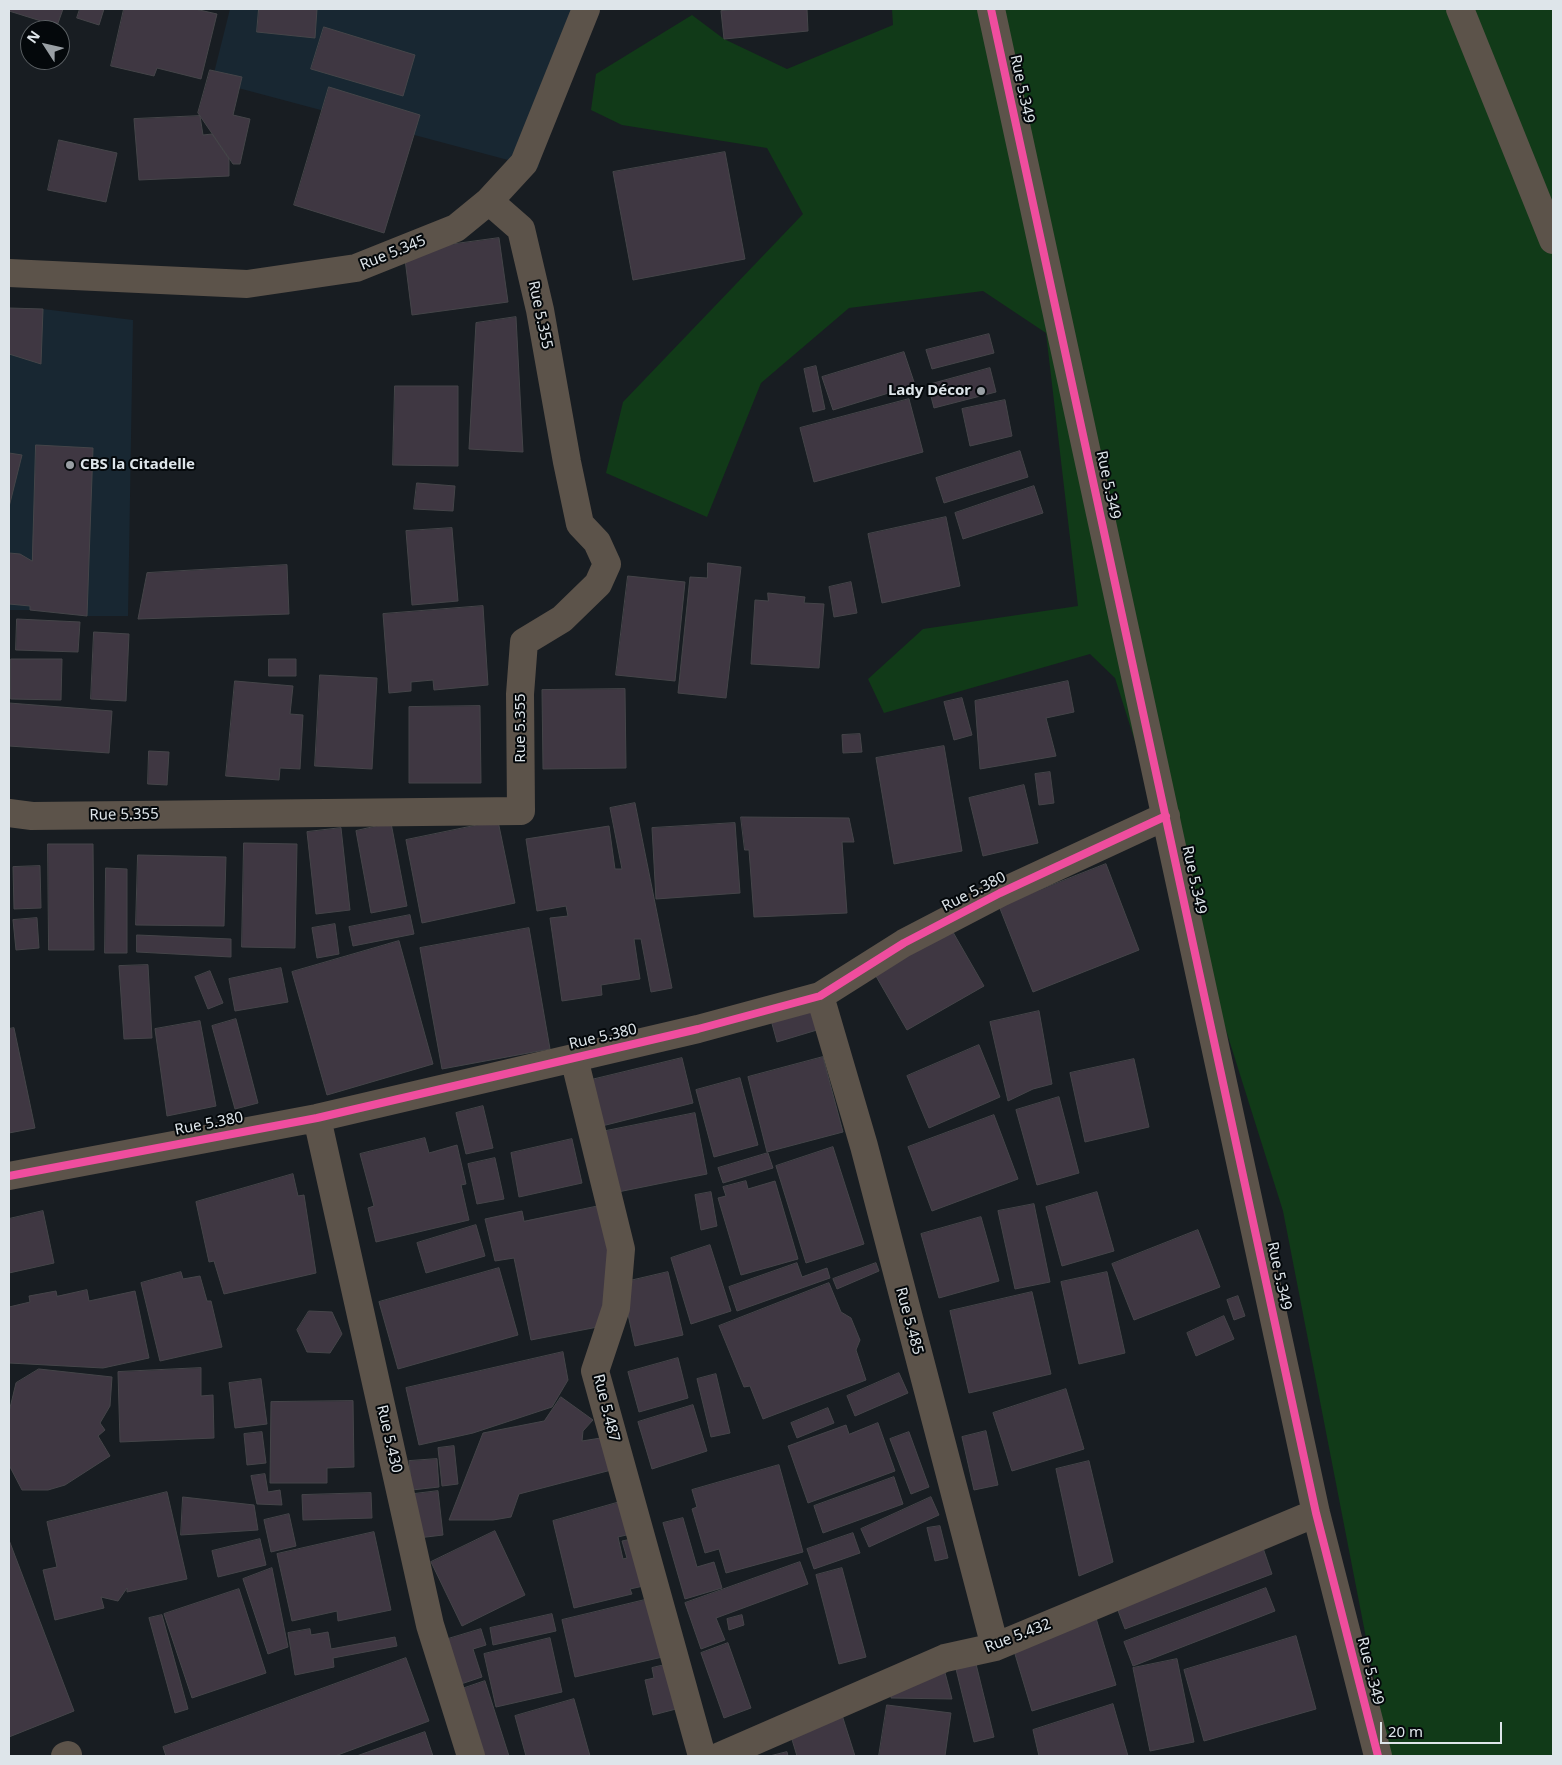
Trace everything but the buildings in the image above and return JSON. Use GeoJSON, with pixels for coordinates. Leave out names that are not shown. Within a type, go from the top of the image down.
{"type":"FeatureCollection","features":[{"type":"Feature","properties":{"kind":"street","name":"Rue 5.345"},"geometry":{"type":"LineString","coordinates":[[9,273],[247,284],[356,268],[456,228],[489,201],[524,163],[586,9]]}},
{"type":"Feature","properties":{"kind":"street","name":"Rue 5.349"},"geometry":{"type":"LineString","coordinates":[[991,9],[1316,1513],[1378,1756]]}},
{"type":"Feature","properties":{"kind":"street"},"geometry":{"type":"LineString","coordinates":[[1460,9],[1553,240]]}},
{"type":"Feature","properties":{"kind":"street","name":"Rue 5.355"},"geometry":{"type":"LineString","coordinates":[[9,813],[32,816],[521,811],[520,694],[524,642],[562,619],[598,584],[608,564],[597,542],[580,524],[540,310],[521,229],[489,201]]}},
{"type":"Feature","properties":{"kind":"street","name":"Rue 5.380"},"geometry":{"type":"LineString","coordinates":[[9,1176],[317,1118],[698,1028],[820,996],[904,943],[983,902],[1166,816]]}},
{"type":"Feature","properties":{"kind":"street","name":"Rue 5.485"},"geometry":{"type":"LineString","coordinates":[[820,996],[864,1146],[995,1647]]}},
{"type":"Feature","properties":{"kind":"street","name":"Rue 5.487"},"geometry":{"type":"LineString","coordinates":[[574,1058],[621,1249],[616,1308],[595,1371],[702,1756]]}},
{"type":"Feature","properties":{"kind":"street","name":"Rue 5.430"},"geometry":{"type":"LineString","coordinates":[[317,1118],[430,1625],[471,1756]]}},
{"type":"Feature","properties":{"kind":"street","name":"Rue 5.432"},"geometry":{"type":"LineString","coordinates":[[720,1756],[945,1658],[995,1647],[1316,1513]]}},
{"type":"Feature","properties":{"kind":"shaded area"},"geometry":{"type":"Polygon","coordinates":[[[230,9],[585,9],[538,168],[212,81],[230,9]]]}},
{"type":"Feature","properties":{"kind":"shaded area","name":"CBS la Citadelle"},"geometry":{"type":"Polygon","coordinates":[[[9,308],[43,309],[133,320],[128,616],[87,616],[30,610],[9,610],[9,308]]]}},
{"type":"Feature","properties":{"kind":"green space"},"geometry":{"type":"Polygon","coordinates":[[[892,9],[1553,9],[1553,1756],[1389,1756],[1283,1211],[1115,678],[1090,654],[884,713],[868,679],[923,629],[1078,606],[1046,333],[983,291],[849,308],[761,383],[707,517],[606,473],[623,402],[803,214],[767,148],[622,125],[591,110],[596,74],[692,15],[724,39],[787,69],[893,25],[892,9]]]}},
{"type":"Feature","properties":{"kind":"cycle path"},"geometry":{"type":"LineString","coordinates":[[991,9],[1316,1513],[1378,1756]]}},
{"type":"Feature","properties":{"kind":"cycle path"},"geometry":{"type":"LineString","coordinates":[[9,1176],[317,1118],[698,1029],[820,996],[904,943],[1000,893],[1166,816]]}},
{"type":"Feature","properties":{"kind":"place","name":"Lady Décor"},"geometry":{"type":"Point","coordinates":[981,391]}},
{"type":"Feature","properties":{"kind":"place","name":"CBS la Citadelle"},"geometry":{"type":"Point","coordinates":[70,465]}}]}
